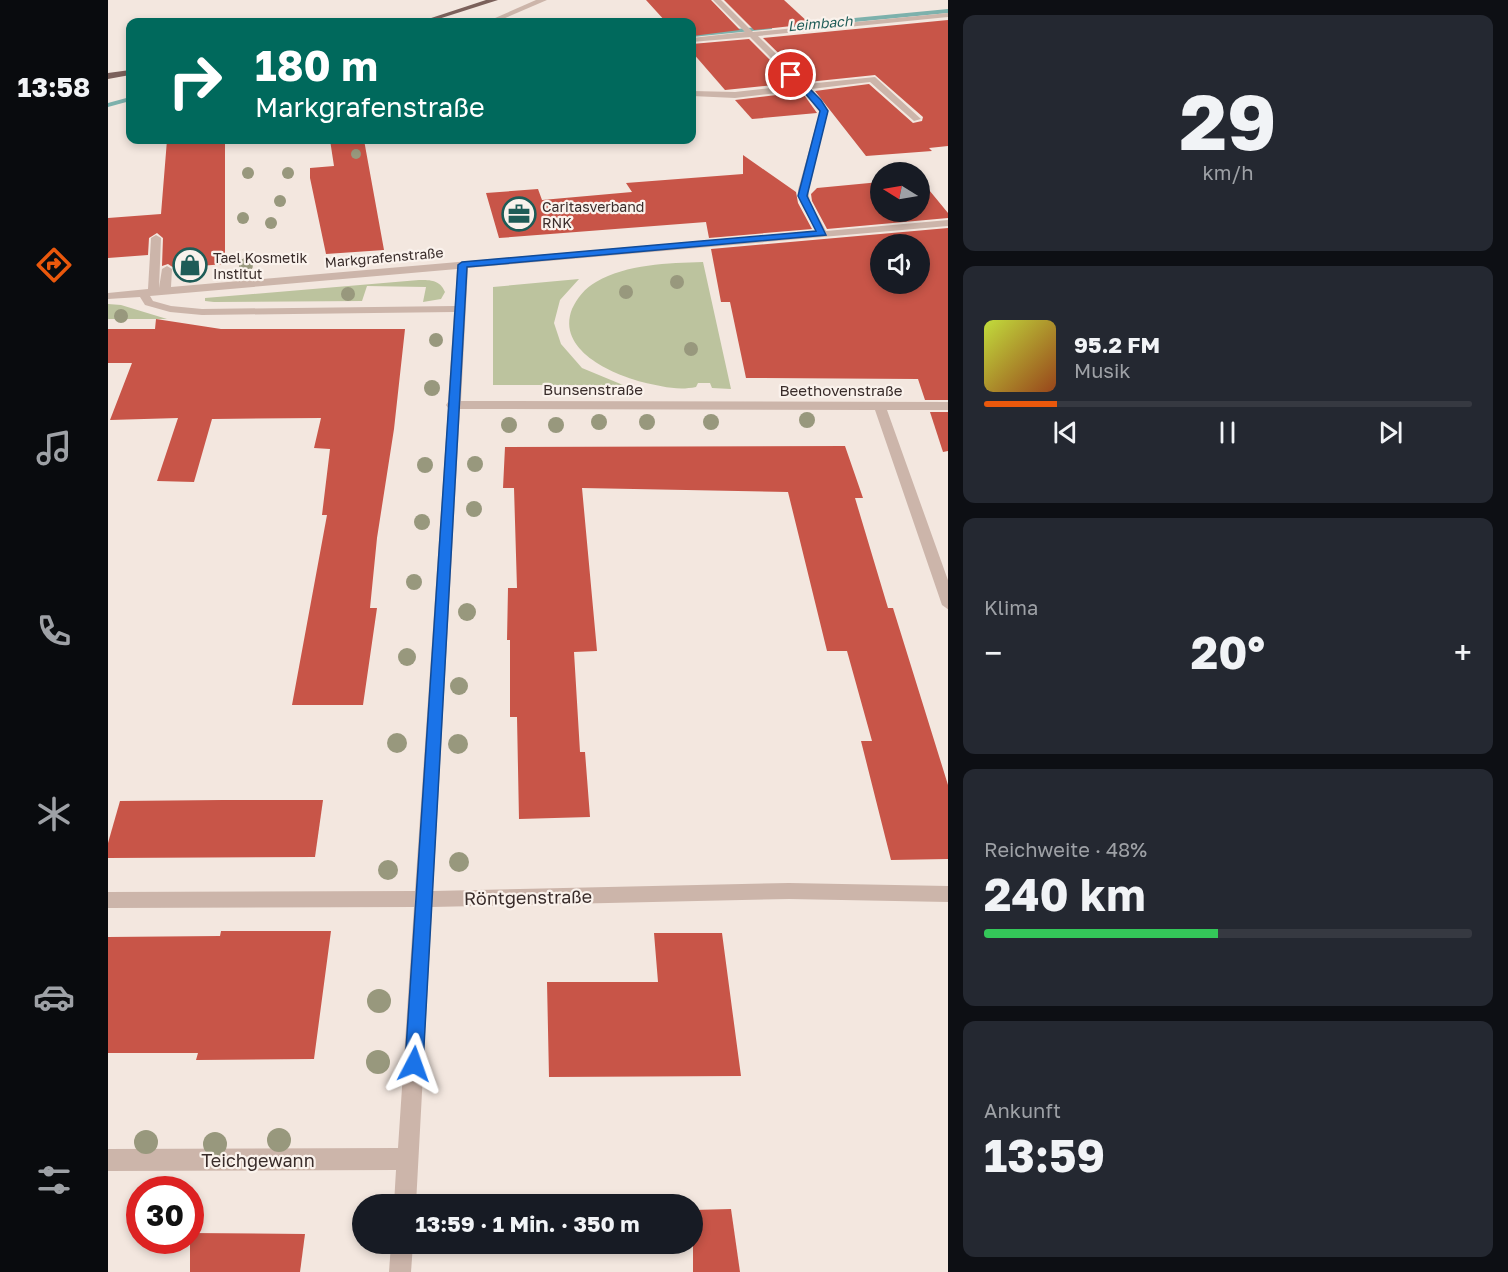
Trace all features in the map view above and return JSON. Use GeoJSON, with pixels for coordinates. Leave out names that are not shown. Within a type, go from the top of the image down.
{"type":"FeatureCollection","features":[{"type":"Feature","properties":{"kind":"main road"},"geometry":{"type":"LineString","coordinates":[[436,18],[494,0]]}},
{"type":"Feature","properties":{"kind":"main road"},"geometry":{"type":"LineString","coordinates":[[108,76],[126,74]]}},
{"type":"Feature","properties":{"kind":"street"},"geometry":{"type":"LineString","coordinates":[[500,18],[543,0]]}},
{"type":"Feature","properties":{"kind":"street"},"geometry":{"type":"LineString","coordinates":[[717,0],[824,111],[803,196],[822,233]]}},
{"type":"Feature","properties":{"kind":"street"},"geometry":{"type":"LineString","coordinates":[[696,40],[948,15]]}},
{"type":"Feature","properties":{"kind":"street"},"geometry":{"type":"LineString","coordinates":[[696,93],[735,95],[872,79],[917,119]]}},
{"type":"Feature","properties":{"kind":"street","name":"Markgrafenstraße"},"geometry":{"type":"LineString","coordinates":[[108,296],[948,223]]}},
{"type":"Feature","properties":{"kind":"street"},"geometry":{"type":"LineString","coordinates":[[156,238],[148,293],[149,303],[170,309],[202,312],[458,309]]}},
{"type":"Feature","properties":{"kind":"street"},"geometry":{"type":"LineString","coordinates":[[406,1194],[462,265]]}},
{"type":"Feature","properties":{"kind":"street"},"geometry":{"type":"LineString","coordinates":[[165,291],[167,269]]}},
{"type":"Feature","properties":{"kind":"street","name":"Bunsenstraße"},"geometry":{"type":"LineString","coordinates":[[452,405],[734,406]]}},
{"type":"Feature","properties":{"kind":"street","name":"Beethovenstraße"},"geometry":{"type":"LineString","coordinates":[[734,406],[948,406]]}},
{"type":"Feature","properties":{"kind":"street"},"geometry":{"type":"LineString","coordinates":[[880,406],[948,605]]}},
{"type":"Feature","properties":{"kind":"street","name":"Röntgenstraße"},"geometry":{"type":"LineString","coordinates":[[108,900],[424,898],[789,891],[948,894]]}},
{"type":"Feature","properties":{"kind":"street","name":"Teichgewann"},"geometry":{"type":"LineString","coordinates":[[108,1161],[408,1160]]}},
{"type":"Feature","properties":{"kind":"street"},"geometry":{"type":"LineString","coordinates":[[400,1272],[401,1254]]}},
{"type":"Feature","properties":{"kind":"green space"},"geometry":{"type":"Polygon","coordinates":[[[703,262],[731,389],[712,388],[710,383],[698,383],[696,387],[689,388],[675,388],[642,382],[602,366],[579,348],[572,337],[569,324],[572,309],[588,287],[596,282],[634,268],[703,262]]]}},
{"type":"Feature","properties":{"kind":"green space"},"geometry":{"type":"Polygon","coordinates":[[[579,279],[560,300],[554,323],[561,344],[582,368],[623,385],[493,385],[493,287],[579,279]]]}},
{"type":"Feature","properties":{"kind":"green space"},"geometry":{"type":"Polygon","coordinates":[[[419,280],[441,285],[445,292],[441,299],[423,302],[426,287],[367,286],[362,301],[205,301],[205,298],[419,280]]]}},
{"type":"Feature","properties":{"kind":"green space"},"geometry":{"type":"Polygon","coordinates":[[[108,304],[121,305],[167,319],[108,319],[108,304]]]}},
{"type":"Feature","properties":{"kind":"building"},"geometry":{"type":"Polygon","coordinates":[[[646,0],[711,0],[740,30],[696,36],[696,18],[662,18],[646,0]]]}},
{"type":"Feature","properties":{"kind":"building"},"geometry":{"type":"Polygon","coordinates":[[[724,0],[784,0],[810,24],[754,30],[724,0]]]}},
{"type":"Feature","properties":{"kind":"building"},"geometry":{"type":"Polygon","coordinates":[[[948,20],[948,146],[929,148],[932,151],[866,156],[815,91],[869,84],[913,123],[922,121],[923,117],[875,75],[808,82],[763,38],[948,20]]]}},
{"type":"Feature","properties":{"kind":"building"},"geometry":{"type":"Polygon","coordinates":[[[749,39],[793,83],[725,90],[696,57],[696,44],[749,39]]]}},
{"type":"Feature","properties":{"kind":"building"},"geometry":{"type":"Polygon","coordinates":[[[802,92],[817,113],[752,119],[735,100],[802,92]]]}},
{"type":"Feature","properties":{"kind":"building"},"geometry":{"type":"Polygon","coordinates":[[[167,144],[225,144],[225,264],[174,268],[168,264],[162,266],[163,238],[157,233],[149,238],[148,255],[108,258],[108,218],[161,214],[167,144]]]}},
{"type":"Feature","properties":{"kind":"building"},"geometry":{"type":"Polygon","coordinates":[[[331,144],[365,144],[384,250],[326,254],[310,178],[310,168],[334,166],[331,144]]]}},
{"type":"Feature","properties":{"kind":"building"},"geometry":{"type":"Polygon","coordinates":[[[743,155],[796,192],[798,203],[812,229],[709,238],[706,222],[499,238],[486,193],[538,189],[542,200],[632,192],[626,183],[743,174],[743,155]]]}},
{"type":"Feature","properties":{"kind":"building"},"geometry":{"type":"Polygon","coordinates":[[[870,183],[870,222],[904,222],[827,229],[812,201],[811,194],[817,188],[870,183]]]}},
{"type":"Feature","properties":{"kind":"building"},"geometry":{"type":"Polygon","coordinates":[[[930,191],[948,213],[948,218],[930,220],[930,191]]]}},
{"type":"Feature","properties":{"kind":"building"},"geometry":{"type":"Polygon","coordinates":[[[948,228],[948,400],[925,400],[918,379],[746,378],[730,302],[721,302],[711,249],[870,235],[870,294],[930,294],[930,234],[880,234],[948,228]]]}},
{"type":"Feature","properties":{"kind":"building"},"geometry":{"type":"Polygon","coordinates":[[[156,319],[221,329],[405,329],[394,429],[377,538],[370,608],[377,608],[363,705],[292,705],[327,515],[322,515],[330,449],[314,448],[321,418],[212,419],[194,482],[157,481],[178,418],[110,420],[132,363],[108,363],[108,329],[155,329],[156,319]]]}},
{"type":"Feature","properties":{"kind":"building"},"geometry":{"type":"Polygon","coordinates":[[[930,412],[948,412],[948,451],[943,452],[930,412]]]}},
{"type":"Feature","properties":{"kind":"building"},"geometry":{"type":"Polygon","coordinates":[[[845,446],[863,498],[855,498],[888,608],[893,608],[948,785],[948,859],[891,860],[861,741],[872,741],[847,651],[827,651],[788,492],[582,488],[597,651],[574,652],[580,752],[585,752],[590,817],[519,819],[517,717],[510,717],[510,640],[507,640],[508,588],[517,588],[514,488],[503,488],[505,447],[845,446]]]}},
{"type":"Feature","properties":{"kind":"building"},"geometry":{"type":"Polygon","coordinates":[[[323,800],[315,857],[108,858],[108,843],[120,801],[323,800]]]}},
{"type":"Feature","properties":{"kind":"building"},"geometry":{"type":"Polygon","coordinates":[[[221,931],[331,931],[314,1059],[196,1060],[198,1053],[108,1053],[108,937],[220,936],[221,931]]]}},
{"type":"Feature","properties":{"kind":"building"},"geometry":{"type":"Polygon","coordinates":[[[654,933],[722,933],[741,1076],[549,1077],[547,982],[658,982],[654,933]]]}},
{"type":"Feature","properties":{"kind":"building"},"geometry":{"type":"Polygon","coordinates":[[[731,1209],[740,1272],[693,1272],[693,1254],[703,1254],[703,1210],[731,1209]]]}},
{"type":"Feature","properties":{"kind":"building"},"geometry":{"type":"Polygon","coordinates":[[[204,1233],[305,1234],[300,1272],[190,1272],[190,1254],[204,1254],[204,1233]]]}},
{"type":"Feature","properties":{"kind":"waterway","name":"Leimbach"},"geometry":{"type":"LineString","coordinates":[[792,26],[948,11]]}},
{"type":"Feature","properties":{"kind":"waterway","name":"Leimbach"},"geometry":{"type":"LineString","coordinates":[[696,35],[770,28]]}},
{"type":"Feature","properties":{"kind":"waterway","name":"Leimbach"},"geometry":{"type":"LineString","coordinates":[[108,105],[126,100]]}},
{"type":"Feature","properties":{"kind":"place","name":"Caritasverband RNK"},"geometry":{"type":"Point","coordinates":[519,214]}},
{"type":"Feature","properties":{"kind":"place","name":"Tael Kosmetik Institut"},"geometry":{"type":"Point","coordinates":[190,265]}},
{"type":"Feature","properties":{"kind":"route"},"geometry":{"type":"LineString","coordinates":[[414,1064],[462,265],[822,233],[805,202],[803,190],[824,120],[824,111],[791,75]]}}]}
